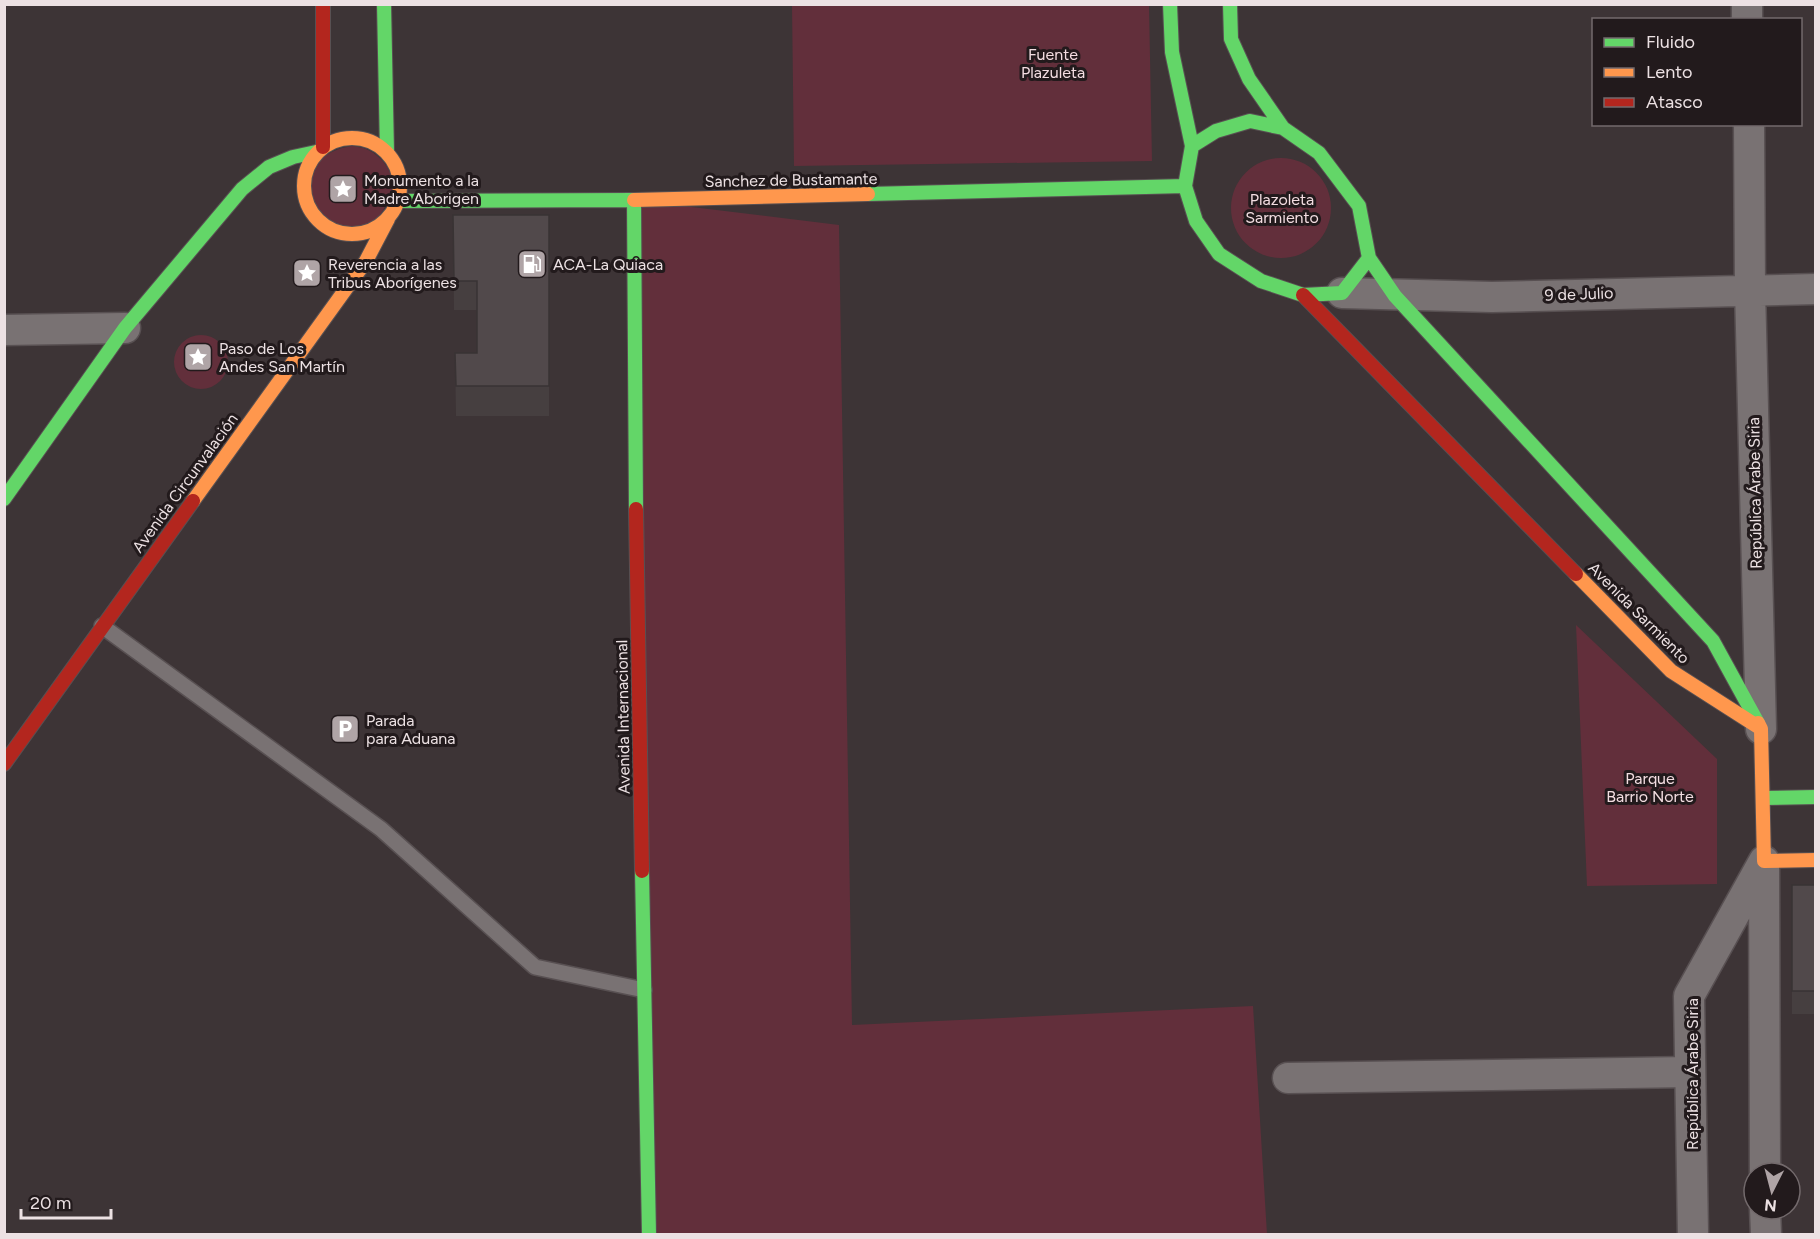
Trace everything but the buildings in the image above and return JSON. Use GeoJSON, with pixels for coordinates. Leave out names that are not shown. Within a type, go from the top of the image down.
{"type":"FeatureCollection","features":[{"type":"Feature","properties":{"kind":"main road"},"geometry":{"type":"LineString","coordinates":[[4,499],[125,328],[242,189],[269,167],[319,150],[335,140],[349,137],[370,141],[387,152],[400,176],[401,189],[398,201],[388,219],[375,228],[361,233],[331,230],[318,221],[309,209],[304,194],[305,172],[319,150],[323,4]]}},
{"type":"Feature","properties":{"kind":"main road"},"geometry":{"type":"LineString","coordinates":[[384,4],[387,152]]}},
{"type":"Feature","properties":{"kind":"main road"},"geometry":{"type":"LineString","coordinates":[[1170,4],[1172,52],[1192,146],[1185,186],[1196,221],[1220,254],[1261,281],[1303,295],[1342,293],[1369,258],[1359,206],[1319,153],[1283,128],[1249,79],[1231,39],[1230,4]]}},
{"type":"Feature","properties":{"kind":"main road"},"geometry":{"type":"LineString","coordinates":[[1192,146],[1216,131],[1250,121],[1283,128]]}},
{"type":"Feature","properties":{"kind":"main road","name":"Sanchez de Bustamante"},"geometry":{"type":"LineString","coordinates":[[398,201],[634,200],[1185,186]]}},
{"type":"Feature","properties":{"kind":"main road","name":"Avenida Internacional"},"geometry":{"type":"LineString","coordinates":[[634,200],[636,555],[649,1234]]}},
{"type":"Feature","properties":{"kind":"main road","name":"Avenida Circunvalación"},"geometry":{"type":"LineString","coordinates":[[4,764],[366,261],[388,219]]}},
{"type":"Feature","properties":{"kind":"main road","name":"Avenida Sarmiento"},"geometry":{"type":"LineString","coordinates":[[1369,258],[1395,296],[1713,641],[1761,729]]}},
{"type":"Feature","properties":{"kind":"main road","name":"Avenida Sarmiento"},"geometry":{"type":"LineString","coordinates":[[1303,295],[1671,671],[1761,729]]}},
{"type":"Feature","properties":{"kind":"main road","name":"República Árabe Siria"},"geometry":{"type":"LineString","coordinates":[[1761,729],[1764,861]]}},
{"type":"Feature","properties":{"kind":"main road"},"geometry":{"type":"LineString","coordinates":[[1763,798],[1815,797]]}},
{"type":"Feature","properties":{"kind":"main road"},"geometry":{"type":"LineString","coordinates":[[1764,861],[1815,860]]}},
{"type":"Feature","properties":{"kind":"street","name":"República Árabe Siria"},"geometry":{"type":"LineString","coordinates":[[1749,126],[1750,290],[1761,729]]}},
{"type":"Feature","properties":{"kind":"street","name":"9 de Julio"},"geometry":{"type":"LineString","coordinates":[[1342,293],[1492,297],[1815,288]]}},
{"type":"Feature","properties":{"kind":"street"},"geometry":{"type":"LineString","coordinates":[[4,330],[125,328]]}},
{"type":"Feature","properties":{"kind":"street","name":"República Árabe Siria"},"geometry":{"type":"LineString","coordinates":[[1693,1234],[1689,996],[1764,861]]}},
{"type":"Feature","properties":{"kind":"street","name":"República Árabe Siria"},"geometry":{"type":"LineString","coordinates":[[1764,861],[1765,1161]]}},
{"type":"Feature","properties":{"kind":"street"},"geometry":{"type":"LineString","coordinates":[[1288,1078],[1690,1072]]}},
{"type":"Feature","properties":{"kind":"lane"},"geometry":{"type":"LineString","coordinates":[[102,626],[381,829],[535,967],[644,990]]}},
{"type":"Feature","properties":{"kind":"green space","name":"Fuente Plazuleta"},"geometry":{"type":"Polygon","coordinates":[[[792,5],[1149,5],[1152,161],[794,166],[792,5]]]}},
{"type":"Feature","properties":{"kind":"green space"},"geometry":{"type":"Polygon","coordinates":[[[352,146],[366,149],[379,157],[389,170],[393,186],[389,201],[373,224],[363,230],[348,232],[337,230],[318,217],[311,207],[306,185],[309,174],[319,160],[332,152],[352,146]]]}},
{"type":"Feature","properties":{"kind":"green space","name":"Plazoleta Sarmiento"},"geometry":{"type":"Polygon","coordinates":[[[1271,158],[1291,158],[1317,172],[1328,189],[1331,208],[1328,227],[1317,244],[1291,258],[1271,258],[1253,250],[1239,236],[1231,218],[1231,198],[1239,180],[1253,166],[1271,158]]]}},
{"type":"Feature","properties":{"kind":"green space"},"geometry":{"type":"Polygon","coordinates":[[[634,200],[839,225],[852,1025],[1253,1006],[1267,1234],[650,1234],[634,200]]]}},
{"type":"Feature","properties":{"kind":"green space"},"geometry":{"type":"Polygon","coordinates":[[[201,335],[211,337],[220,343],[226,352],[228,362],[226,372],[220,381],[211,387],[201,389],[191,387],[182,381],[176,372],[174,362],[176,352],[182,343],[191,337],[201,335]]]}},
{"type":"Feature","properties":{"kind":"green space","name":"Parque Barrio Norte"},"geometry":{"type":"Polygon","coordinates":[[[1576,625],[1717,759],[1717,884],[1587,886],[1576,625]]]}},
{"type":"Feature","properties":{"kind":"traffic: fast"},"geometry":{"type":"LineString","coordinates":[[384,4],[387,152]]}},
{"type":"Feature","properties":{"kind":"traffic: fast"},"geometry":{"type":"LineString","coordinates":[[1170,4],[1172,52],[1192,146]]}},
{"type":"Feature","properties":{"kind":"traffic: fast"},"geometry":{"type":"LineString","coordinates":[[1230,4],[1231,39],[1249,79],[1283,128]]}},
{"type":"Feature","properties":{"kind":"traffic: fast"},"geometry":{"type":"LineString","coordinates":[[1250,121],[1283,128],[1319,153],[1359,206],[1369,258],[1342,293],[1303,295],[1261,281],[1219,254],[1196,221],[1185,186],[1192,146],[1216,131],[1250,121]]}},
{"type":"Feature","properties":{"kind":"traffic: fast"},"geometry":{"type":"LineString","coordinates":[[4,499],[125,328],[242,189],[269,167],[293,157],[316,152]]}},
{"type":"Feature","properties":{"kind":"traffic: fast"},"geometry":{"type":"LineString","coordinates":[[868,194],[1185,186]]}},
{"type":"Feature","properties":{"kind":"traffic: fast"},"geometry":{"type":"LineString","coordinates":[[398,201],[634,200],[636,509]]}},
{"type":"Feature","properties":{"kind":"traffic: fast"},"geometry":{"type":"LineString","coordinates":[[1369,258],[1395,296],[1713,641],[1758,723]]}},
{"type":"Feature","properties":{"kind":"traffic: fast"},"geometry":{"type":"LineString","coordinates":[[1763,798],[1816,797]]}},
{"type":"Feature","properties":{"kind":"traffic: fast"},"geometry":{"type":"LineString","coordinates":[[642,871],[649,1234]]}},
{"type":"Feature","properties":{"kind":"traffic: slow"},"geometry":{"type":"LineString","coordinates":[[352,138],[371,141],[386,152],[397,167],[400,186],[397,205],[386,220],[371,231],[352,234],[333,231],[318,220],[307,205],[304,186],[307,167],[318,152],[333,141],[352,138]]}},
{"type":"Feature","properties":{"kind":"traffic: slow"},"geometry":{"type":"LineString","coordinates":[[634,200],[868,194]]}},
{"type":"Feature","properties":{"kind":"traffic: slow"},"geometry":{"type":"LineString","coordinates":[[193,501],[366,261],[388,219]]}},
{"type":"Feature","properties":{"kind":"traffic: slow"},"geometry":{"type":"LineString","coordinates":[[1576,574],[1671,671],[1760,728]]}},
{"type":"Feature","properties":{"kind":"traffic: slow"},"geometry":{"type":"LineString","coordinates":[[1758,723],[1761,729],[1764,861],[1816,860]]}},
{"type":"Feature","properties":{"kind":"traffic: jam"},"geometry":{"type":"LineString","coordinates":[[323,4],[323,147]]}},
{"type":"Feature","properties":{"kind":"traffic: jam"},"geometry":{"type":"LineString","coordinates":[[1303,295],[1576,574]]}},
{"type":"Feature","properties":{"kind":"traffic: jam"},"geometry":{"type":"LineString","coordinates":[[4,764],[193,501]]}},
{"type":"Feature","properties":{"kind":"traffic: jam"},"geometry":{"type":"LineString","coordinates":[[636,509],[642,871]]}},
{"type":"Feature","properties":{"kind":"place","name":"Monumento a la Madre Aborigen"},"geometry":{"type":"Point","coordinates":[343,189]}},
{"type":"Feature","properties":{"kind":"place","name":"ACA-La Quiaca"},"geometry":{"type":"Point","coordinates":[532,264]}},
{"type":"Feature","properties":{"kind":"place","name":"Reverencia a las Tribus Aborígenes"},"geometry":{"type":"Point","coordinates":[307,273]}},
{"type":"Feature","properties":{"kind":"place","name":"Paso de Los Andes San Martín"},"geometry":{"type":"Point","coordinates":[198,357]}},
{"type":"Feature","properties":{"kind":"place","name":"Parada para Aduana"},"geometry":{"type":"Point","coordinates":[345,729]}}]}
